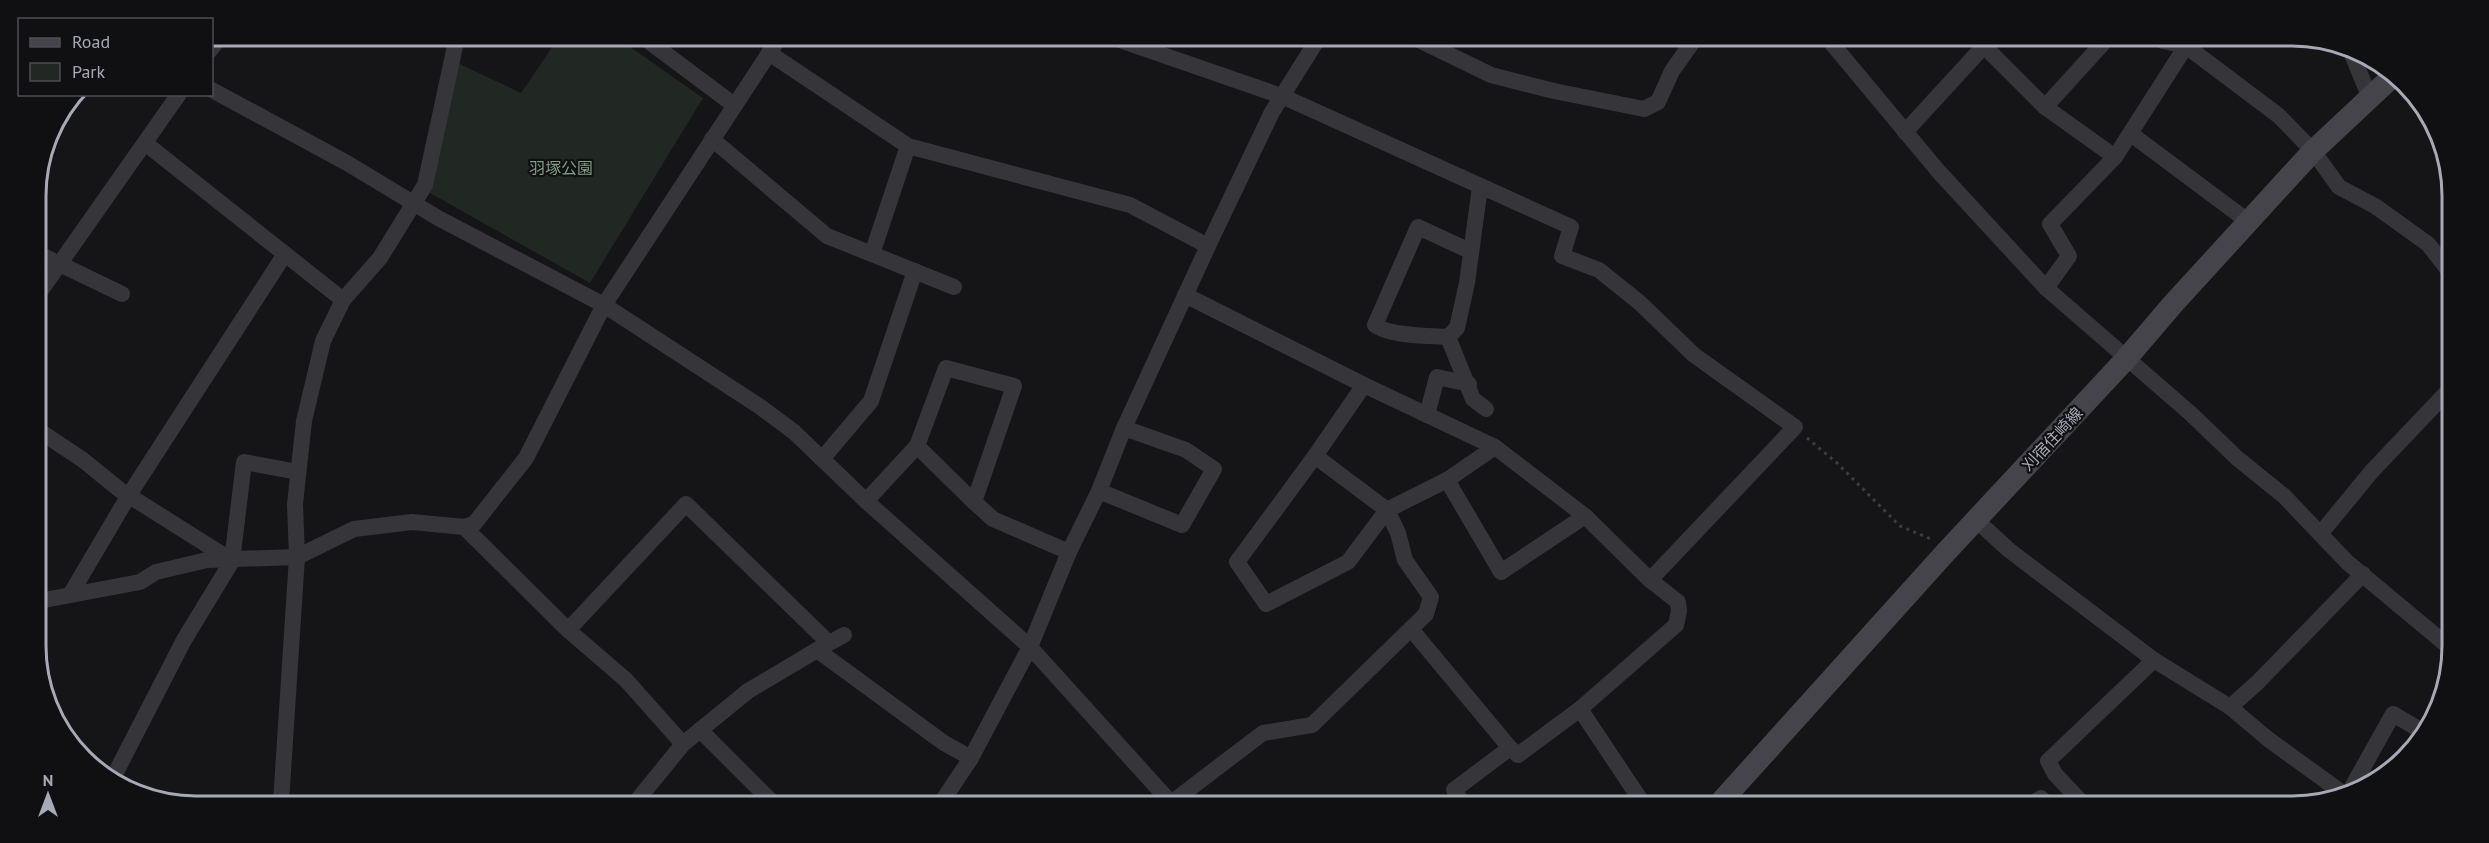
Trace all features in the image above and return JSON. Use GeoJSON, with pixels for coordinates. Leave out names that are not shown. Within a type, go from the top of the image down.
{"type":"FeatureCollection","features":[{"type":"Feature","properties":{"kind":"main road","name":"刈宿住崎線"},"geometry":{"type":"LineString","coordinates":[[1726,796],[2313,151],[2388,81]]}},
{"type":"Feature","properties":{"kind":"street"},"geometry":{"type":"LineString","coordinates":[[281,796],[297,558],[295,504],[304,421],[323,341],[343,300],[380,258],[426,185],[455,47]]}},
{"type":"Feature","properties":{"kind":"street"},"geometry":{"type":"LineString","coordinates":[[656,47],[734,105]]}},
{"type":"Feature","properties":{"kind":"street"},"geometry":{"type":"LineString","coordinates":[[46,600],[140,582],[156,572],[207,560],[297,558],[354,529],[412,522],[464,527],[474,524],[526,458],[603,305],[773,47]]}},
{"type":"Feature","properties":{"kind":"street"},"geometry":{"type":"LineString","coordinates":[[1139,47],[1284,97],[1571,227],[1562,256],[1599,270],[1640,303],[1694,355],[1795,428],[1650,579]]}},
{"type":"Feature","properties":{"kind":"street"},"geometry":{"type":"LineString","coordinates":[[946,796],[971,758],[1030,647],[1069,552],[1099,491],[1124,428],[1208,246],[1272,112],[1284,97],[1313,47]]}},
{"type":"Feature","properties":{"kind":"street"},"geometry":{"type":"LineString","coordinates":[[1433,47],[1491,75],[1554,91],[1644,109],[1658,102],[1672,71],[1689,47]]}},
{"type":"Feature","properties":{"kind":"street"},"geometry":{"type":"LineString","coordinates":[[1835,47],[1905,132],[2046,288],[2190,413],[2237,458],[2284,496],[2347,562],[2442,641]]}},
{"type":"Feature","properties":{"kind":"street"},"geometry":{"type":"LineString","coordinates":[[1905,132],[1979,47]]}},
{"type":"Feature","properties":{"kind":"street"},"geometry":{"type":"LineString","coordinates":[[1986,47],[2045,107],[2115,157]]}},
{"type":"Feature","properties":{"kind":"street"},"geometry":{"type":"LineString","coordinates":[[2045,107],[2100,47]]}},
{"type":"Feature","properties":{"kind":"street"},"geometry":{"type":"LineString","coordinates":[[2046,288],[2069,256],[2049,224],[2115,157],[2196,47],[2278,116],[2313,151],[2339,187],[2375,206],[2428,244],[2442,261]]}},
{"type":"Feature","properties":{"kind":"street"},"geometry":{"type":"LineString","coordinates":[[769,53],[908,146],[1130,205],[1208,246]]}},
{"type":"Feature","properties":{"kind":"street"},"geometry":{"type":"LineString","coordinates":[[2354,60],[2370,98]]}},
{"type":"Feature","properties":{"kind":"street"},"geometry":{"type":"LineString","coordinates":[[213,91],[603,305],[759,406],[794,432],[866,501],[1030,647],[1165,796]]}},
{"type":"Feature","properties":{"kind":"street"},"geometry":{"type":"LineString","coordinates":[[47,282],[178,96]]}},
{"type":"Feature","properties":{"kind":"street"},"geometry":{"type":"LineString","coordinates":[[2131,134],[2249,222]]}},
{"type":"Feature","properties":{"kind":"street"},"geometry":{"type":"LineString","coordinates":[[712,139],[827,236],[954,287]]}},
{"type":"Feature","properties":{"kind":"street"},"geometry":{"type":"LineString","coordinates":[[145,142],[343,300]]}},
{"type":"Feature","properties":{"kind":"street"},"geometry":{"type":"LineString","coordinates":[[873,254],[908,146]]}},
{"type":"Feature","properties":{"kind":"street"},"geometry":{"type":"LineString","coordinates":[[1448,337],[1457,328],[1467,283],[1480,187]]}},
{"type":"Feature","properties":{"kind":"street"},"geometry":{"type":"LineString","coordinates":[[1448,337],[1380,329],[1375,325],[1418,227],[1470,251]]}},
{"type":"Feature","properties":{"kind":"street"},"geometry":{"type":"LineString","coordinates":[[70,595],[129,495],[285,254]]}},
{"type":"Feature","properties":{"kind":"street"},"geometry":{"type":"LineString","coordinates":[[47,258],[122,294]]}},
{"type":"Feature","properties":{"kind":"street"},"geometry":{"type":"LineString","coordinates":[[822,459],[871,401],[915,271]]}},
{"type":"Feature","properties":{"kind":"street"},"geometry":{"type":"LineString","coordinates":[[1185,295],[1364,385],[1495,447],[1585,516],[1677,602],[1679,611],[1676,625],[1580,709],[1518,755],[1411,629]]}},
{"type":"Feature","properties":{"kind":"street"},"geometry":{"type":"LineString","coordinates":[[1448,337],[1469,384],[1473,399],[1485,409]]}},
{"type":"Feature","properties":{"kind":"street"},"geometry":{"type":"LineString","coordinates":[[866,501],[917,446],[946,368],[1014,386],[974,502]]}},
{"type":"Feature","properties":{"kind":"street"},"geometry":{"type":"LineString","coordinates":[[1427,415],[1437,377],[1469,384]]}},
{"type":"Feature","properties":{"kind":"street"},"geometry":{"type":"LineString","coordinates":[[1364,385],[1237,562],[1266,604],[1348,562],[1387,510],[1447,480],[1495,447]]}},
{"type":"Feature","properties":{"kind":"street"},"geometry":{"type":"LineString","coordinates":[[2321,533],[2372,471],[2442,397]]}},
{"type":"Feature","properties":{"kind":"street"},"geometry":{"type":"LineString","coordinates":[[1099,491],[1182,525],[1214,469],[1186,450],[1124,428]]}},
{"type":"Feature","properties":{"kind":"street"},"geometry":{"type":"LineString","coordinates":[[46,436],[129,495],[232,561]]}},
{"type":"Feature","properties":{"kind":"street"},"geometry":{"type":"LineString","coordinates":[[917,446],[993,519],[1069,552]]}},
{"type":"Feature","properties":{"kind":"street"},"geometry":{"type":"LineString","coordinates":[[1182,796],[1263,733],[1312,725],[1426,614],[1431,597],[1405,560],[1398,532],[1387,510],[1315,456]]}},
{"type":"Feature","properties":{"kind":"street"},"geometry":{"type":"LineString","coordinates":[[116,773],[184,640],[232,561],[244,462],[298,472]]}},
{"type":"Feature","properties":{"kind":"street"},"geometry":{"type":"LineString","coordinates":[[1447,480],[1501,572],[1585,516]]}},
{"type":"Feature","properties":{"kind":"street"},"geometry":{"type":"LineString","coordinates":[[568,630],[686,504],[830,642],[944,743],[971,758]]}},
{"type":"Feature","properties":{"kind":"street"},"geometry":{"type":"LineString","coordinates":[[1976,520],[2009,550],[2154,660],[2230,707],[2268,739],[2338,790]]}},
{"type":"Feature","properties":{"kind":"street"},"geometry":{"type":"LineString","coordinates":[[464,527],[568,630],[626,680],[683,744]]}},
{"type":"Feature","properties":{"kind":"street"},"geometry":{"type":"LineString","coordinates":[[2230,707],[2257,683],[2363,574]]}},
{"type":"Feature","properties":{"kind":"street"},"geometry":{"type":"LineString","coordinates":[[641,796],[683,744],[700,730],[748,691],[830,642]]}},
{"type":"Feature","properties":{"kind":"street"},"geometry":{"type":"LineString","coordinates":[[2076,796],[2055,774],[2048,761],[2154,660]]}},
{"type":"Feature","properties":{"kind":"street"},"geometry":{"type":"LineString","coordinates":[[1580,709],[1638,796]]}},
{"type":"Feature","properties":{"kind":"street"},"geometry":{"type":"LineString","coordinates":[[2354,783],[2393,714],[2418,729]]}},
{"type":"Feature","properties":{"kind":"street"},"geometry":{"type":"LineString","coordinates":[[700,730],[765,796]]}},
{"type":"Feature","properties":{"kind":"street"},"geometry":{"type":"LineString","coordinates":[[1458,796],[1454,790],[1510,748]]}},
{"type":"Feature","properties":{"kind":"path"},"geometry":{"type":"LineString","coordinates":[[1795,428],[1837,463],[1900,526],[1937,542],[1946,552]]}},
{"type":"Feature","properties":{"kind":"green space","name":"羽塚公園"},"geometry":{"type":"Polygon","coordinates":[[[552,47],[630,47],[703,98],[590,283],[430,193],[451,60],[521,93],[552,47]]]}}]}
